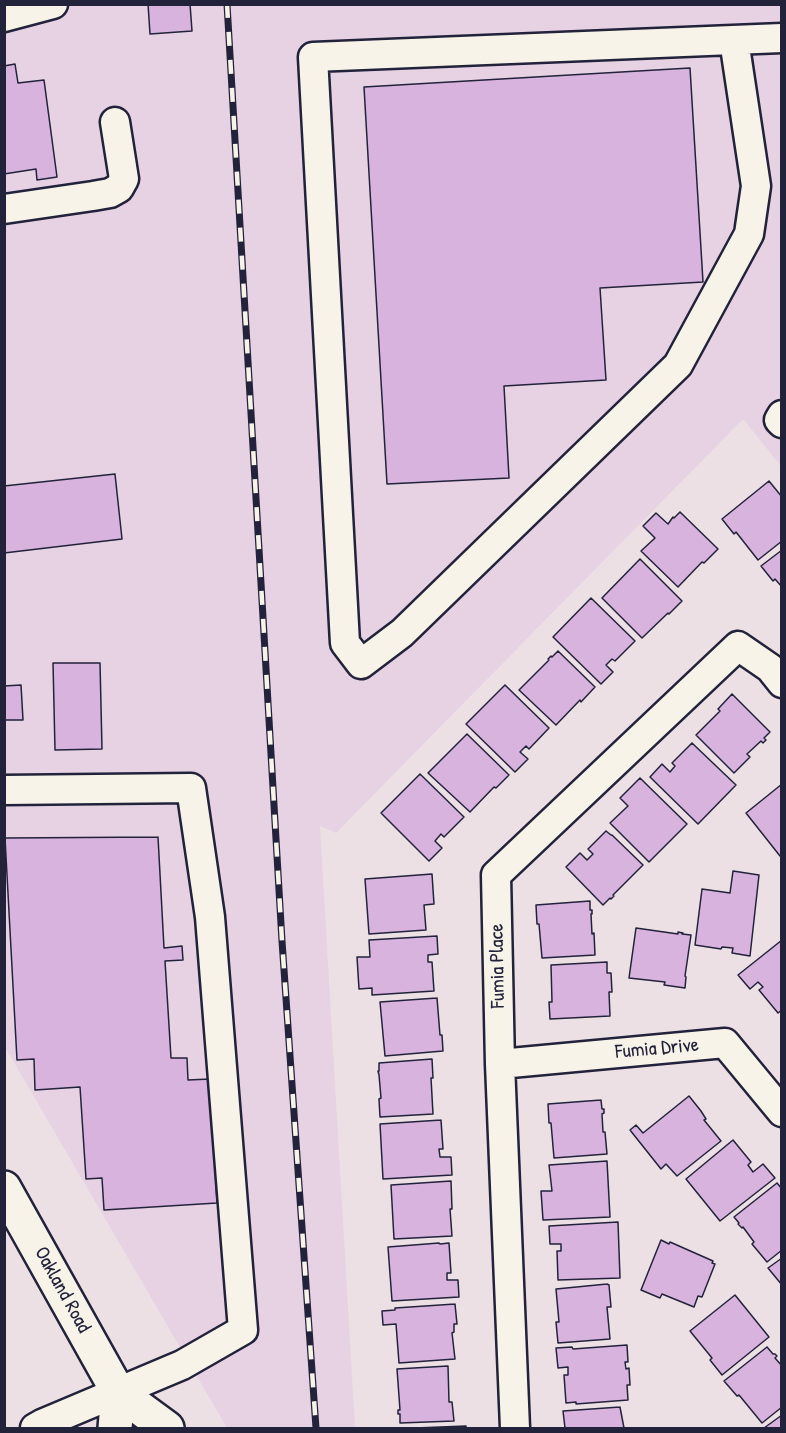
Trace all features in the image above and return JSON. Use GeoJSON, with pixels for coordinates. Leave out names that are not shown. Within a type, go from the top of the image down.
{"type":"FeatureCollection","features":[{"type":"Feature","properties":{"kind":"main road","name":"Oakland Road"},"geometry":{"type":"LineString","coordinates":[[4,1188],[118,1392],[167,1428]]}},
{"type":"Feature","properties":{"kind":"main road"},"geometry":{"type":"LineString","coordinates":[[115,1428],[118,1392]]}},
{"type":"Feature","properties":{"kind":"street"},"geometry":{"type":"LineString","coordinates":[[4,17],[53,4]]}},
{"type":"Feature","properties":{"kind":"street"},"geometry":{"type":"LineString","coordinates":[[734,40],[756,186],[749,234],[678,365],[402,633],[361,664],[345,643],[313,57],[782,38]]}},
{"type":"Feature","properties":{"kind":"street"},"geometry":{"type":"LineString","coordinates":[[4,209],[110,193],[119,188],[124,179],[115,122]]}},
{"type":"Feature","properties":{"kind":"street"},"geometry":{"type":"LineString","coordinates":[[782,415],[779,420],[782,423]]}},
{"type":"Feature","properties":{"kind":"street","name":"Fumia Place"},"geometry":{"type":"LineString","coordinates":[[515,1428],[500,1064],[496,874],[738,646],[776,675]]}},
{"type":"Feature","properties":{"kind":"street"},"geometry":{"type":"LineString","coordinates":[[4,790],[191,788],[210,917],[243,1330],[182,1365],[35,1428]]}},
{"type":"Feature","properties":{"kind":"street","name":"Fumia Drive"},"geometry":{"type":"LineString","coordinates":[[500,1064],[725,1043],[782,1112]]}},
{"type":"Feature","properties":{"kind":"shaded area"},"geometry":{"type":"Polygon","coordinates":[[[4,5],[781,5],[781,466],[743,419],[336,833],[320,826],[355,1428],[227,1428],[5,1047],[4,5]]]}},
{"type":"Feature","properties":{"kind":"building"},"geometry":{"type":"Polygon","coordinates":[[[148,4],[190,4],[192,31],[150,34],[148,4]]]}},
{"type":"Feature","properties":{"kind":"building"},"geometry":{"type":"Polygon","coordinates":[[[15,64],[18,83],[44,80],[57,177],[37,180],[36,169],[4,174],[4,66],[15,64]]]}},
{"type":"Feature","properties":{"kind":"building"},"geometry":{"type":"Polygon","coordinates":[[[690,68],[703,282],[600,288],[606,380],[504,386],[509,478],[387,484],[364,87],[690,68]]]}},
{"type":"Feature","properties":{"kind":"building"},"geometry":{"type":"Polygon","coordinates":[[[115,474],[122,539],[4,553],[4,486],[115,474]]]}},
{"type":"Feature","properties":{"kind":"building"},"geometry":{"type":"Polygon","coordinates":[[[769,481],[782,497],[782,541],[758,560],[736,532],[734,534],[722,519],[769,481]]]}},
{"type":"Feature","properties":{"kind":"building"},"geometry":{"type":"Polygon","coordinates":[[[680,512],[718,549],[678,587],[641,551],[655,538],[643,526],[656,513],[668,524],[680,512]]]}},
{"type":"Feature","properties":{"kind":"building"},"geometry":{"type":"Polygon","coordinates":[[[782,550],[782,587],[775,579],[773,581],[761,566],[782,550]]]}},
{"type":"Feature","properties":{"kind":"building"},"geometry":{"type":"Polygon","coordinates":[[[640,559],[682,601],[642,638],[602,598],[640,559]]]}},
{"type":"Feature","properties":{"kind":"building"},"geometry":{"type":"Polygon","coordinates":[[[591,598],[635,641],[615,661],[612,659],[606,665],[613,672],[601,684],[553,637],[591,598]]]}},
{"type":"Feature","properties":{"kind":"building"},"geometry":{"type":"Polygon","coordinates":[[[558,651],[595,687],[556,725],[519,690],[558,651]]]}},
{"type":"Feature","properties":{"kind":"building"},"geometry":{"type":"Polygon","coordinates":[[[53,663],[100,663],[102,749],[55,750],[53,663]]]}},
{"type":"Feature","properties":{"kind":"building"},"geometry":{"type":"Polygon","coordinates":[[[21,685],[23,720],[4,720],[4,686],[21,685]]]}},
{"type":"Feature","properties":{"kind":"building"},"geometry":{"type":"Polygon","coordinates":[[[505,685],[549,728],[529,749],[526,746],[520,752],[528,759],[515,772],[466,724],[505,685]]]}},
{"type":"Feature","properties":{"kind":"building"},"geometry":{"type":"Polygon","coordinates":[[[732,694],[770,732],[764,738],[766,740],[763,743],[761,741],[747,754],[750,757],[734,773],[696,735],[720,711],[718,709],[732,694]]]}},
{"type":"Feature","properties":{"kind":"building"},"geometry":{"type":"Polygon","coordinates":[[[467,734],[509,775],[470,812],[428,773],[467,734]]]}},
{"type":"Feature","properties":{"kind":"building"},"geometry":{"type":"Polygon","coordinates":[[[692,743],[736,785],[698,824],[650,777],[662,764],[670,772],[675,766],[672,763],[692,743]]]}},
{"type":"Feature","properties":{"kind":"building"},"geometry":{"type":"Polygon","coordinates":[[[420,774],[464,817],[444,837],[441,834],[435,841],[442,848],[429,861],[381,813],[420,774]]]}},
{"type":"Feature","properties":{"kind":"building"},"geometry":{"type":"Polygon","coordinates":[[[640,778],[687,824],[649,862],[610,823],[628,806],[620,798],[640,778]]]}},
{"type":"Feature","properties":{"kind":"building"},"geometry":{"type":"Polygon","coordinates":[[[782,784],[782,855],[780,856],[746,813],[782,784]]]}},
{"type":"Feature","properties":{"kind":"building"},"geometry":{"type":"Polygon","coordinates":[[[606,831],[643,865],[603,905],[566,867],[580,853],[587,860],[593,854],[588,849],[606,831]]]}},
{"type":"Feature","properties":{"kind":"building"},"geometry":{"type":"Polygon","coordinates":[[[158,837],[164,948],[182,946],[183,960],[165,961],[171,1058],[187,1058],[188,1080],[210,1079],[217,1203],[104,1210],[102,1178],[86,1179],[80,1087],[35,1090],[34,1059],[17,1060],[5,838],[158,837]]]}},
{"type":"Feature","properties":{"kind":"building"},"geometry":{"type":"Polygon","coordinates":[[[733,871],[759,875],[750,956],[732,953],[733,948],[722,947],[721,949],[695,945],[702,889],[730,893],[733,871]]]}},
{"type":"Feature","properties":{"kind":"building"},"geometry":{"type":"Polygon","coordinates":[[[432,874],[434,904],[424,905],[426,930],[369,934],[365,879],[432,874]]]}},
{"type":"Feature","properties":{"kind":"building"},"geometry":{"type":"Polygon","coordinates":[[[590,901],[595,955],[542,958],[536,905],[590,901]]]}},
{"type":"Feature","properties":{"kind":"building"},"geometry":{"type":"Polygon","coordinates":[[[636,928],[691,935],[685,988],[664,985],[665,982],[629,978],[636,928]]]}},
{"type":"Feature","properties":{"kind":"building"},"geometry":{"type":"Polygon","coordinates":[[[437,936],[438,954],[428,955],[428,962],[432,962],[434,991],[372,995],[372,988],[359,989],[357,957],[370,957],[369,940],[437,936]]]}},
{"type":"Feature","properties":{"kind":"building"},"geometry":{"type":"Polygon","coordinates":[[[782,940],[782,1010],[778,1013],[759,990],[763,987],[758,982],[750,989],[738,975],[782,940]]]}},
{"type":"Feature","properties":{"kind":"building"},"geometry":{"type":"Polygon","coordinates":[[[607,962],[607,973],[611,973],[610,1016],[550,1019],[551,965],[607,962]]]}},
{"type":"Feature","properties":{"kind":"building"},"geometry":{"type":"Polygon","coordinates":[[[437,998],[443,1051],[385,1056],[380,1002],[437,998]]]}},
{"type":"Feature","properties":{"kind":"building"},"geometry":{"type":"Polygon","coordinates":[[[432,1059],[433,1114],[380,1117],[379,1063],[432,1059]]]}},
{"type":"Feature","properties":{"kind":"building"},"geometry":{"type":"Polygon","coordinates":[[[689,1096],[721,1141],[677,1176],[666,1164],[661,1169],[630,1130],[636,1125],[643,1133],[689,1096]]]}},
{"type":"Feature","properties":{"kind":"building"},"geometry":{"type":"Polygon","coordinates":[[[601,1100],[602,1109],[604,1109],[603,1132],[605,1132],[607,1154],[554,1158],[548,1104],[601,1100]]]}},
{"type":"Feature","properties":{"kind":"building"},"geometry":{"type":"Polygon","coordinates":[[[441,1120],[443,1149],[439,1149],[440,1157],[451,1157],[452,1175],[383,1179],[380,1124],[441,1120]]]}},
{"type":"Feature","properties":{"kind":"building"},"geometry":{"type":"Polygon","coordinates":[[[733,1140],[751,1162],[748,1165],[753,1172],[763,1164],[775,1178],[720,1221],[686,1179],[733,1140]]]}},
{"type":"Feature","properties":{"kind":"building"},"geometry":{"type":"Polygon","coordinates":[[[607,1161],[610,1217],[543,1220],[541,1191],[552,1191],[549,1165],[607,1161]]]}},
{"type":"Feature","properties":{"kind":"building"},"geometry":{"type":"Polygon","coordinates":[[[451,1181],[452,1236],[394,1239],[391,1185],[451,1181]]]}},
{"type":"Feature","properties":{"kind":"building"},"geometry":{"type":"Polygon","coordinates":[[[777,1183],[782,1189],[782,1250],[767,1262],[734,1217],[777,1183]]]}},
{"type":"Feature","properties":{"kind":"building"},"geometry":{"type":"Polygon","coordinates":[[[618,1222],[620,1278],[558,1280],[557,1251],[561,1251],[561,1244],[550,1244],[549,1226],[618,1222]]]}},
{"type":"Feature","properties":{"kind":"building"},"geometry":{"type":"Polygon","coordinates":[[[661,1240],[713,1261],[712,1263],[715,1264],[702,1297],[698,1296],[694,1307],[662,1294],[660,1298],[641,1290],[661,1240]]]}},
{"type":"Feature","properties":{"kind":"building"},"geometry":{"type":"Polygon","coordinates":[[[449,1243],[451,1273],[447,1273],[447,1280],[458,1280],[459,1297],[392,1301],[388,1247],[449,1243]]]}},
{"type":"Feature","properties":{"kind":"building"},"geometry":{"type":"Polygon","coordinates":[[[782,1258],[782,1285],[768,1268],[782,1258]]]}},
{"type":"Feature","properties":{"kind":"building"},"geometry":{"type":"Polygon","coordinates":[[[607,1284],[611,1307],[607,1307],[610,1339],[558,1343],[556,1289],[607,1284]]]}},
{"type":"Feature","properties":{"kind":"building"},"geometry":{"type":"Polygon","coordinates":[[[735,1295],[769,1337],[722,1375],[710,1360],[712,1358],[690,1331],[735,1295]]]}},
{"type":"Feature","properties":{"kind":"building"},"geometry":{"type":"Polygon","coordinates":[[[455,1304],[457,1324],[454,1324],[452,1333],[455,1359],[399,1363],[396,1324],[383,1325],[382,1311],[455,1304]]]}},
{"type":"Feature","properties":{"kind":"building"},"geometry":{"type":"Polygon","coordinates":[[[627,1345],[628,1362],[625,1362],[626,1369],[629,1368],[628,1400],[566,1403],[564,1375],[568,1375],[568,1367],[558,1368],[556,1348],[627,1345]]]}},
{"type":"Feature","properties":{"kind":"building"},"geometry":{"type":"Polygon","coordinates":[[[767,1347],[777,1356],[775,1358],[782,1366],[782,1407],[762,1423],[724,1381],[767,1347]]]}},
{"type":"Feature","properties":{"kind":"building"},"geometry":{"type":"Polygon","coordinates":[[[448,1366],[449,1402],[452,1402],[454,1421],[400,1423],[397,1369],[448,1366]]]}},
{"type":"Feature","properties":{"kind":"building"},"geometry":{"type":"Polygon","coordinates":[[[620,1407],[624,1428],[565,1428],[563,1411],[620,1407]]]}},
{"type":"Feature","properties":{"kind":"building"},"geometry":{"type":"Polygon","coordinates":[[[782,1415],[782,1428],[764,1428],[782,1415]]]}},
{"type":"Feature","properties":{"kind":"building"},"geometry":{"type":"Polygon","coordinates":[[[466,1426],[466,1428],[415,1428],[466,1426]]]}},
{"type":"Feature","properties":{"kind":"railway"},"geometry":{"type":"LineString","coordinates":[[227,4],[282,941],[316,1428]]}}]}
